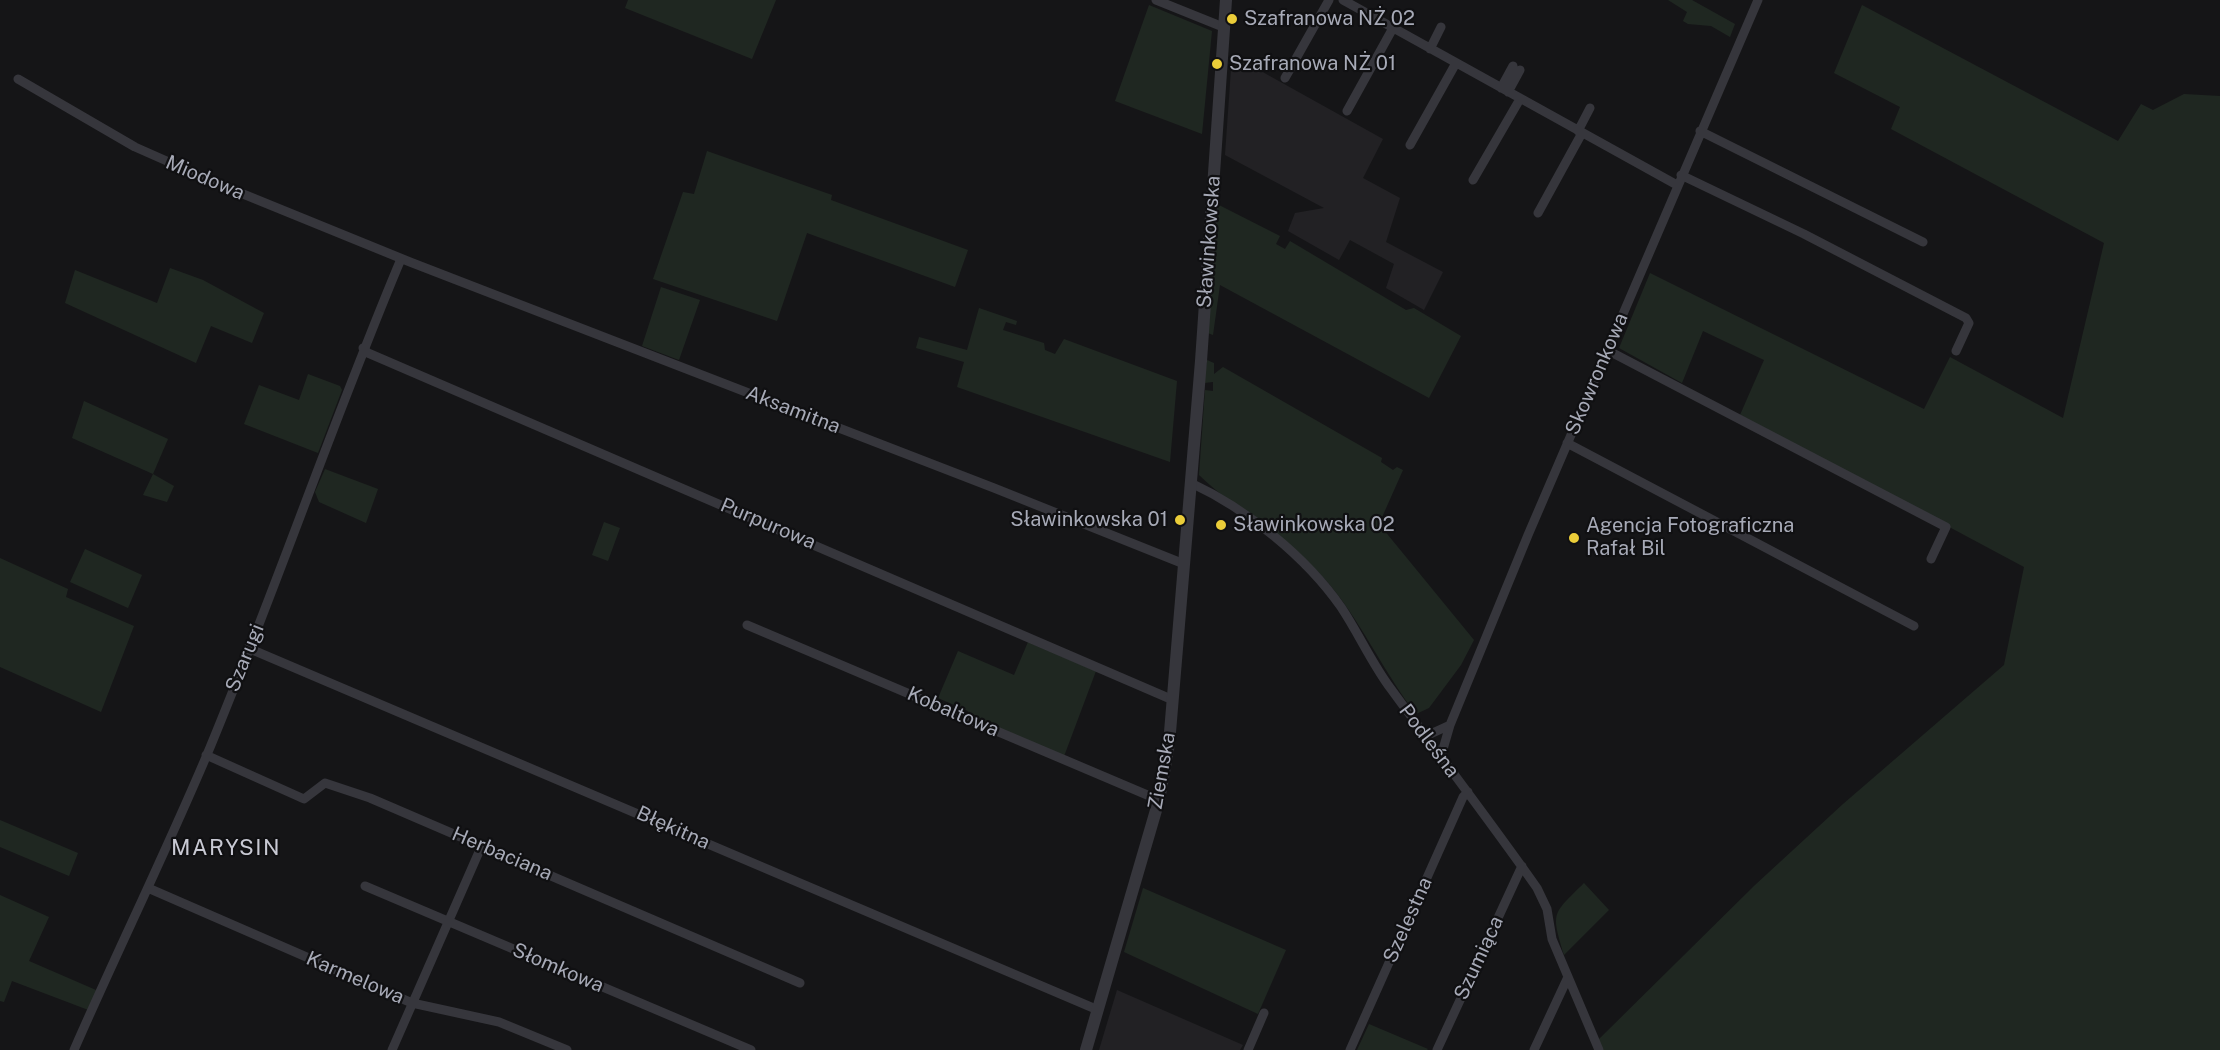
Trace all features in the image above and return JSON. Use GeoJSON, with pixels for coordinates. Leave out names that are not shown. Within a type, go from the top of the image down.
{"type":"FeatureCollection","features":[{"type":"Feature","properties":{"kind":"street"},"geometry":{"type":"LineString","coordinates":[[1156,0],[1223,27]]}},
{"type":"Feature","properties":{"kind":"street","name":"Sławinkowska"},"geometry":{"type":"LineString","coordinates":[[1191,483],[1226,0]]}},
{"type":"Feature","properties":{"kind":"street"},"geometry":{"type":"LineString","coordinates":[[1286,78],[1329,0]]}},
{"type":"Feature","properties":{"kind":"street","name":"Skowronkowa"},"geometry":{"type":"LineString","coordinates":[[1442,756],[1450,725],[1567,443],[1758,0]]}},
{"type":"Feature","properties":{"kind":"street"},"geometry":{"type":"LineString","coordinates":[[1350,2],[1677,185]]}},
{"type":"Feature","properties":{"kind":"street"},"geometry":{"type":"LineString","coordinates":[[1427,47],[1439,25]]}},
{"type":"Feature","properties":{"kind":"street"},"geometry":{"type":"LineString","coordinates":[[1347,111],[1393,28]]}},
{"type":"Feature","properties":{"kind":"street"},"geometry":{"type":"LineString","coordinates":[[1410,145],[1456,63]]}},
{"type":"Feature","properties":{"kind":"street"},"geometry":{"type":"LineString","coordinates":[[1504,90],[1516,68]]}},
{"type":"Feature","properties":{"kind":"street","name":"Miodowa"},"geometry":{"type":"LineString","coordinates":[[18,79],[135,147],[401,259]]}},
{"type":"Feature","properties":{"kind":"street"},"geometry":{"type":"LineString","coordinates":[[1473,180],[1520,99]]}},
{"type":"Feature","properties":{"kind":"street"},"geometry":{"type":"LineString","coordinates":[[1538,213],[1590,108]]}},
{"type":"Feature","properties":{"kind":"street"},"geometry":{"type":"LineString","coordinates":[[1700,130],[1923,242]]}},
{"type":"Feature","properties":{"kind":"street"},"geometry":{"type":"LineString","coordinates":[[1681,176],[1804,234],[1966,318],[1969,323],[1956,351]]}},
{"type":"Feature","properties":{"kind":"street","name":"Szarugi"},"geometry":{"type":"LineString","coordinates":[[74,1050],[206,755],[309,500],[363,348],[401,259]]}},
{"type":"Feature","properties":{"kind":"street","name":"Aksamitna"},"geometry":{"type":"LineString","coordinates":[[401,259],[1184,564]]}},
{"type":"Feature","properties":{"kind":"street","name":"Purpurowa"},"geometry":{"type":"LineString","coordinates":[[363,348],[1173,700]]}},
{"type":"Feature","properties":{"kind":"street"},"geometry":{"type":"LineString","coordinates":[[1607,350],[1946,527],[1932,559]]}},
{"type":"Feature","properties":{"kind":"street"},"geometry":{"type":"LineString","coordinates":[[1567,443],[1914,626]]}},
{"type":"Feature","properties":{"kind":"street","name":"Ziemska"},"geometry":{"type":"LineString","coordinates":[[1086,1050],[1158,800],[1167,753],[1191,483]]}},
{"type":"Feature","properties":{"kind":"street","name":"Podleśna"},"geometry":{"type":"LineString","coordinates":[[1191,483],[1248,517],[1321,582],[1340,606],[1389,686],[1521,866],[1547,909],[1552,939],[1599,1050]]}},
{"type":"Feature","properties":{"kind":"street","name":"Kobaltowa"},"geometry":{"type":"LineString","coordinates":[[747,625],[1158,800]]}},
{"type":"Feature","properties":{"kind":"street","name":"Błękitna"},"geometry":{"type":"LineString","coordinates":[[248,648],[1098,1010]]}},
{"type":"Feature","properties":{"kind":"street"},"geometry":{"type":"LineString","coordinates":[[1426,736],[1450,725]]}},
{"type":"Feature","properties":{"kind":"street","name":"Herbaciana"},"geometry":{"type":"LineString","coordinates":[[206,755],[304,799],[325,783],[370,798],[800,983]]}},
{"type":"Feature","properties":{"kind":"street","name":"Szelestna"},"geometry":{"type":"LineString","coordinates":[[1350,1050],[1463,796],[1468,792]]}},
{"type":"Feature","properties":{"kind":"street"},"geometry":{"type":"LineString","coordinates":[[392,1050],[482,845]]}},
{"type":"Feature","properties":{"kind":"street","name":"Szumiąca"},"geometry":{"type":"LineString","coordinates":[[1437,1050],[1521,866]]}},
{"type":"Feature","properties":{"kind":"street","name":"Słomkowa"},"geometry":{"type":"LineString","coordinates":[[365,886],[751,1050]]}},
{"type":"Feature","properties":{"kind":"street","name":"Karmelowa"},"geometry":{"type":"LineString","coordinates":[[148,888],[412,1003],[499,1022],[567,1050]]}},
{"type":"Feature","properties":{"kind":"street"},"geometry":{"type":"LineString","coordinates":[[1534,1050],[1568,977]]}},
{"type":"Feature","properties":{"kind":"street"},"geometry":{"type":"LineString","coordinates":[[1248,1050],[1264,1013]]}},
{"type":"Feature","properties":{"kind":"shaded area"},"geometry":{"type":"Polygon","coordinates":[[[628,0],[776,0],[752,59],[625,8],[628,0]]]}},
{"type":"Feature","properties":{"kind":"shaded area"},"geometry":{"type":"Polygon","coordinates":[[[1668,0],[1692,0],[1735,24],[1730,37],[1711,26],[1688,24],[1683,21],[1687,12],[1668,0]]]}},
{"type":"Feature","properties":{"kind":"shaded area"},"geometry":{"type":"Polygon","coordinates":[[[1149,5],[1212,31],[1202,134],[1115,101],[1149,5]]]}},
{"type":"Feature","properties":{"kind":"shaded area"},"geometry":{"type":"Polygon","coordinates":[[[1862,5],[2118,141],[2141,104],[2153,110],[2184,94],[2220,96],[2220,1050],[1603,1050],[1598,1040],[1755,885],[1843,804],[2004,665],[2024,567],[1740,415],[1764,360],[1703,331],[1682,383],[1619,348],[1650,273],[1924,409],[1950,357],[2063,418],[2104,243],[1891,129],[1900,107],[1834,73],[1862,5]]]}},
{"type":"Feature","properties":{"kind":"shaded area"},"geometry":{"type":"Polygon","coordinates":[[[1232,55],[1383,139],[1363,178],[1400,198],[1386,242],[1443,272],[1424,310],[1386,288],[1394,264],[1350,240],[1339,260],[1288,231],[1295,213],[1324,208],[1225,155],[1232,55]]]}},
{"type":"Feature","properties":{"kind":"shaded area"},"geometry":{"type":"Polygon","coordinates":[[[707,151],[832,195],[831,200],[968,250],[955,287],[807,233],[777,321],[653,279],[683,192],[694,194],[707,151]]]}},
{"type":"Feature","properties":{"kind":"shaded area"},"geometry":{"type":"Polygon","coordinates":[[[1217,204],[1280,236],[1276,244],[1285,249],[1290,241],[1406,310],[1414,308],[1461,336],[1429,398],[1220,285],[1213,335],[1205,332],[1217,204]]]}},
{"type":"Feature","properties":{"kind":"shaded area"},"geometry":{"type":"Polygon","coordinates":[[[170,268],[203,280],[264,313],[252,343],[211,326],[196,363],[65,303],[75,270],[157,303],[170,268]]]}},
{"type":"Feature","properties":{"kind":"shaded area"},"geometry":{"type":"Polygon","coordinates":[[[661,287],[700,300],[679,360],[642,346],[661,287]]]}},
{"type":"Feature","properties":{"kind":"shaded area"},"geometry":{"type":"Polygon","coordinates":[[[979,308],[1017,321],[1016,325],[1006,322],[1003,330],[1044,343],[1045,350],[1055,354],[1064,339],[1177,381],[1170,462],[957,387],[964,362],[916,348],[919,337],[967,350],[979,308]]]}},
{"type":"Feature","properties":{"kind":"shaded area"},"geometry":{"type":"Polygon","coordinates":[[[1207,360],[1214,363],[1214,374],[1223,367],[1382,458],[1381,462],[1393,470],[1397,467],[1403,470],[1379,524],[1474,640],[1461,665],[1429,708],[1416,714],[1360,627],[1323,577],[1294,549],[1229,501],[1199,475],[1205,390],[1213,391],[1213,382],[1204,383],[1207,360]]]}},
{"type":"Feature","properties":{"kind":"shaded area"},"geometry":{"type":"Polygon","coordinates":[[[308,374],[340,386],[342,390],[318,453],[244,424],[259,385],[299,400],[308,374]]]}},
{"type":"Feature","properties":{"kind":"shaded area"},"geometry":{"type":"Polygon","coordinates":[[[84,401],[168,439],[153,474],[72,438],[84,401]]]}},
{"type":"Feature","properties":{"kind":"shaded area"},"geometry":{"type":"Polygon","coordinates":[[[325,469],[378,489],[366,523],[319,502],[315,492],[325,469]]]}},
{"type":"Feature","properties":{"kind":"shaded area"},"geometry":{"type":"Polygon","coordinates":[[[153,474],[174,486],[167,502],[143,495],[153,474]]]}},
{"type":"Feature","properties":{"kind":"shaded area"},"geometry":{"type":"Polygon","coordinates":[[[604,522],[620,528],[608,561],[592,555],[604,522]]]}},
{"type":"Feature","properties":{"kind":"shaded area"},"geometry":{"type":"Polygon","coordinates":[[[85,549],[142,575],[128,608],[70,582],[85,549]]]}},
{"type":"Feature","properties":{"kind":"shaded area"},"geometry":{"type":"Polygon","coordinates":[[[0,558],[68,589],[66,597],[134,626],[101,712],[0,667],[0,558]]]}},
{"type":"Feature","properties":{"kind":"shaded area"},"geometry":{"type":"Polygon","coordinates":[[[1028,642],[1096,671],[1063,759],[966,717],[968,711],[938,698],[958,651],[1014,675],[1028,642]]]}},
{"type":"Feature","properties":{"kind":"shaded area"},"geometry":{"type":"Polygon","coordinates":[[[0,820],[78,853],[69,876],[0,847],[0,820]]]}},
{"type":"Feature","properties":{"kind":"shaded area"},"geometry":{"type":"Polygon","coordinates":[[[1584,883],[1609,910],[1564,955],[1557,930],[1557,914],[1584,883]]]}},
{"type":"Feature","properties":{"kind":"shaded area"},"geometry":{"type":"Polygon","coordinates":[[[1143,888],[1286,950],[1258,1014],[1124,952],[1143,888]]]}},
{"type":"Feature","properties":{"kind":"shaded area"},"geometry":{"type":"Polygon","coordinates":[[[0,895],[49,917],[29,961],[96,990],[91,1011],[12,981],[4,1002],[0,1001],[0,895]]]}},
{"type":"Feature","properties":{"kind":"shaded area"},"geometry":{"type":"Polygon","coordinates":[[[1117,990],[1243,1045],[1240,1050],[1099,1050],[1117,990]]]}},
{"type":"Feature","properties":{"kind":"shaded area"},"geometry":{"type":"Polygon","coordinates":[[[1369,1024],[1428,1049],[1357,1050],[1369,1024]]]}},
{"type":"Feature","properties":{"kind":"place","name":"Szafranowa NŻ 02"},"geometry":{"type":"Point","coordinates":[1232,19]}},
{"type":"Feature","properties":{"kind":"place","name":"Szafranowa NŻ 01"},"geometry":{"type":"Point","coordinates":[1217,64]}},
{"type":"Feature","properties":{"kind":"place","name":"Sławinkowska 01"},"geometry":{"type":"Point","coordinates":[1180,520]}},
{"type":"Feature","properties":{"kind":"place","name":"Sławinkowska 02"},"geometry":{"type":"Point","coordinates":[1221,525]}},
{"type":"Feature","properties":{"kind":"place","name":"Agencja Fotograficzna Rafał Bil"},"geometry":{"type":"Point","coordinates":[1574,538]}},
{"type":"Feature","properties":{"kind":"district","name":"MARYSIN"},"geometry":{"type":"Point","coordinates":[226,848]}}]}
